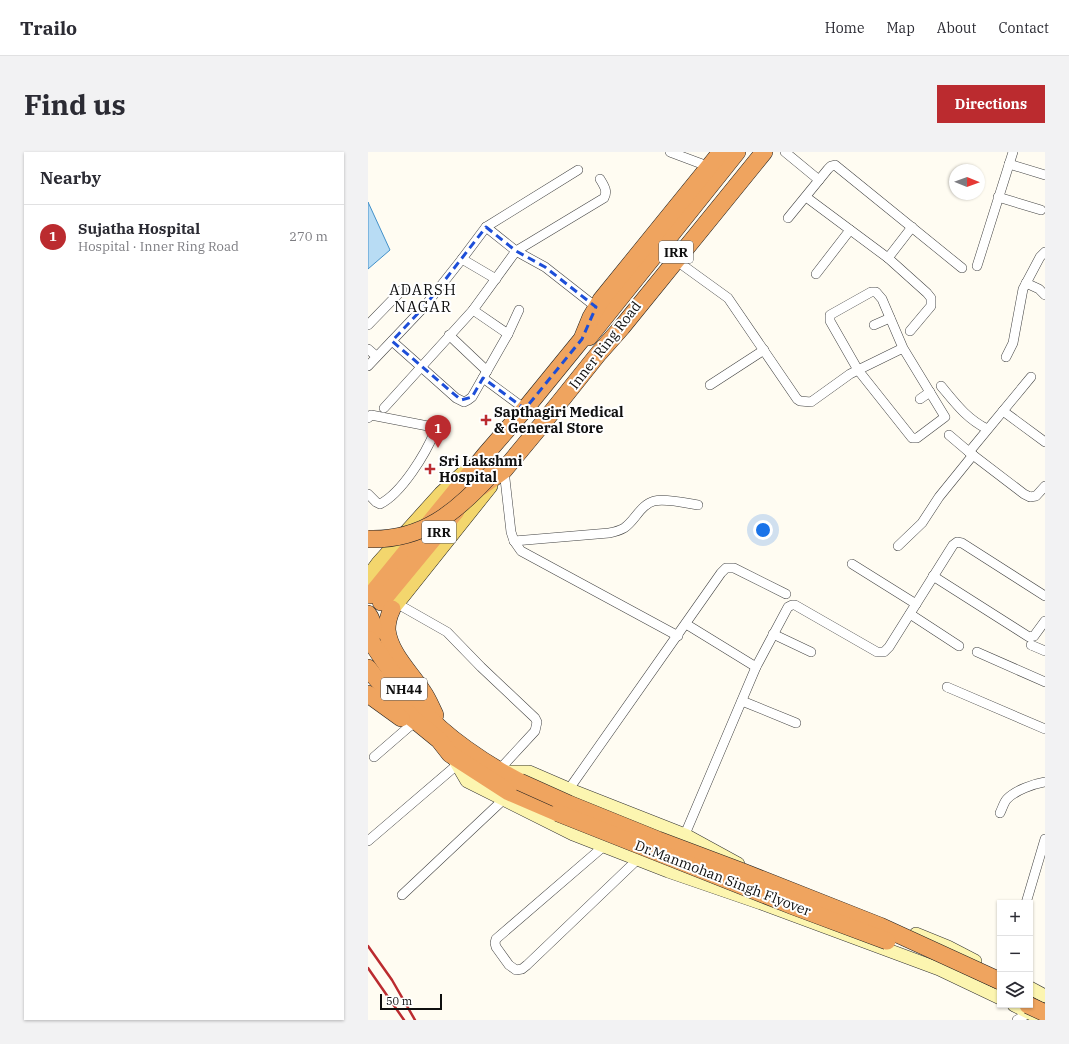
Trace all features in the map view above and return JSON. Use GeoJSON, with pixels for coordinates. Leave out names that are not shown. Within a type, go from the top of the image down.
{"type":"FeatureCollection","features":[{"type":"Feature","properties":{"kind":"highway"},"geometry":{"type":"LineString","coordinates":[[582,339],[593,305],[606,294],[721,152]]}},
{"type":"Feature","properties":{"kind":"highway"},"geometry":{"type":"LineString","coordinates":[[368,528],[388,528],[420,519],[446,504],[460,492],[483,467],[586,342],[737,152]]}},
{"type":"Feature","properties":{"kind":"highway"},"geometry":{"type":"LineString","coordinates":[[368,539],[390,538],[424,529],[451,513],[467,500],[491,474],[594,348],[750,152]]}},
{"type":"Feature","properties":{"kind":"highway"},"geometry":{"type":"LineString","coordinates":[[604,348],[764,152]]}},
{"type":"Feature","properties":{"kind":"highway","name":"Inner Ring Road"},"geometry":{"type":"LineString","coordinates":[[485,455],[582,339]]}},
{"type":"Feature","properties":{"kind":"highway","name":"Inner Ring Road"},"geometry":{"type":"LineString","coordinates":[[504,470],[604,348]]}},
{"type":"Feature","properties":{"kind":"highway","name":"IRR"},"geometry":{"type":"LineString","coordinates":[[385,602],[485,455]]}},
{"type":"Feature","properties":{"kind":"highway","name":"IRR"},"geometry":{"type":"LineString","coordinates":[[385,602],[469,496],[504,470]]}},
{"type":"Feature","properties":{"kind":"highway"},"geometry":{"type":"LineString","coordinates":[[385,602],[388,619],[387,630],[390,641],[396,654],[423,692],[442,736]]}},
{"type":"Feature","properties":{"kind":"highway","name":"NH44"},"geometry":{"type":"LineString","coordinates":[[368,614],[373,625],[373,633],[369,641],[442,736],[454,759]]}},
{"type":"Feature","properties":{"kind":"highway","name":"NH44"},"geometry":{"type":"LineString","coordinates":[[368,668],[375,678],[412,718],[500,771]]}},
{"type":"Feature","properties":{"kind":"highway"},"geometry":{"type":"LineString","coordinates":[[368,694],[411,725],[442,736]]}},
{"type":"Feature","properties":{"kind":"highway","name":"Dr.Manmohan Singh Flyover"},"geometry":{"type":"LineString","coordinates":[[454,759],[478,772],[509,792],[558,813],[793,906],[914,951],[997,990]]}},
{"type":"Feature","properties":{"kind":"highway","name":"Dr.Manmohan Singh Flyover"},"geometry":{"type":"LineString","coordinates":[[500,771],[520,782],[569,804],[880,926],[997,980]]}},
{"type":"Feature","properties":{"kind":"main road","name":"Inner Ring Road"},"geometry":{"type":"LineString","coordinates":[[582,339],[733,152]]}},
{"type":"Feature","properties":{"kind":"main road","name":"Inner Ring Road"},"geometry":{"type":"LineString","coordinates":[[604,348],[753,152]]}},
{"type":"Feature","properties":{"kind":"main road","name":"Inner Ring Road"},"geometry":{"type":"LineString","coordinates":[[368,578],[373,566],[445,490],[485,455]]}},
{"type":"Feature","properties":{"kind":"street"},"geometry":{"type":"LineString","coordinates":[[670,152],[702,164]]}},
{"type":"Feature","properties":{"kind":"street"},"geometry":{"type":"LineString","coordinates":[[486,226],[516,251],[545,267],[593,305],[712,152]]}},
{"type":"Feature","properties":{"kind":"street","name":"Inner Ring Road"},"geometry":{"type":"LineString","coordinates":[[604,348],[623,338],[770,152]]}},
{"type":"Feature","properties":{"kind":"street"},"geometry":{"type":"LineString","coordinates":[[785,152],[820,179]]}},
{"type":"Feature","properties":{"kind":"street"},"geometry":{"type":"LineString","coordinates":[[792,152],[820,179]]}},
{"type":"Feature","properties":{"kind":"street"},"geometry":{"type":"LineString","coordinates":[[977,266],[1013,152]]}},
{"type":"Feature","properties":{"kind":"street"},"geometry":{"type":"LineString","coordinates":[[1009,164],[1045,175]]}},
{"type":"Feature","properties":{"kind":"street"},"geometry":{"type":"LineString","coordinates":[[788,218],[831,166],[835,165],[962,268]]}},
{"type":"Feature","properties":{"kind":"street"},"geometry":{"type":"LineString","coordinates":[[368,366],[424,307],[486,226],[578,170]]}},
{"type":"Feature","properties":{"kind":"street"},"geometry":{"type":"LineString","coordinates":[[384,408],[420,366],[473,310],[516,251],[604,198],[606,188],[600,179]]}},
{"type":"Feature","properties":{"kind":"street"},"geometry":{"type":"LineString","coordinates":[[806,197],[888,258],[932,298],[932,306],[910,331]]}},
{"type":"Feature","properties":{"kind":"street"},"geometry":{"type":"LineString","coordinates":[[998,197],[1041,210]]}},
{"type":"Feature","properties":{"kind":"street"},"geometry":{"type":"LineString","coordinates":[[888,258],[912,227]]}},
{"type":"Feature","properties":{"kind":"street"},"geometry":{"type":"LineString","coordinates":[[816,274],[850,230]]}},
{"type":"Feature","properties":{"kind":"street"},"geometry":{"type":"LineString","coordinates":[[1006,357],[1013,343],[1023,289],[1040,257],[1045,252]]}},
{"type":"Feature","properties":{"kind":"street"},"geometry":{"type":"LineString","coordinates":[[462,259],[496,279]]}},
{"type":"Feature","properties":{"kind":"street"},"geometry":{"type":"LineString","coordinates":[[681,264],[728,298],[791,391],[800,401],[811,402],[850,374],[903,348]]}},
{"type":"Feature","properties":{"kind":"street"},"geometry":{"type":"LineString","coordinates":[[1026,283],[1045,294]]}},
{"type":"Feature","properties":{"kind":"street"},"geometry":{"type":"LineString","coordinates":[[368,324],[402,290]]}},
{"type":"Feature","properties":{"kind":"street"},"geometry":{"type":"LineString","coordinates":[[871,292],[876,292],[882,299],[903,348],[945,417],[917,438],[912,438],[858,370],[830,321],[830,315],[871,292]]}},
{"type":"Feature","properties":{"kind":"street"},"geometry":{"type":"LineString","coordinates":[[473,310],[508,334]]}},
{"type":"Feature","properties":{"kind":"street"},"geometry":{"type":"LineString","coordinates":[[392,341],[456,398],[464,402],[472,397],[508,334],[519,310]]}},
{"type":"Feature","properties":{"kind":"street"},"geometry":{"type":"LineString","coordinates":[[874,325],[890,318]]}},
{"type":"Feature","properties":{"kind":"street"},"geometry":{"type":"LineString","coordinates":[[449,335],[485,374],[525,409]]}},
{"type":"Feature","properties":{"kind":"street"},"geometry":{"type":"LineString","coordinates":[[368,349],[376,356]]}},
{"type":"Feature","properties":{"kind":"street"},"geometry":{"type":"LineString","coordinates":[[710,385],[764,350]]}},
{"type":"Feature","properties":{"kind":"street"},"geometry":{"type":"LineString","coordinates":[[898,546],[922,524],[939,496],[987,429],[1031,377]]}},
{"type":"Feature","properties":{"kind":"street"},"geometry":{"type":"LineString","coordinates":[[942,386],[962,412],[976,423],[987,429]]}},
{"type":"Feature","properties":{"kind":"street"},"geometry":{"type":"LineString","coordinates":[[920,399],[930,392]]}},
{"type":"Feature","properties":{"kind":"street"},"geometry":{"type":"LineString","coordinates":[[1003,411],[1045,442]]}},
{"type":"Feature","properties":{"kind":"street"},"geometry":{"type":"LineString","coordinates":[[368,418],[371,415],[426,425],[433,427],[435,431],[429,446],[413,472],[388,500],[380,504],[368,494]]}},
{"type":"Feature","properties":{"kind":"street"},"geometry":{"type":"LineString","coordinates":[[949,435],[1024,494],[1030,497],[1036,496],[1045,486]]}},
{"type":"Feature","properties":{"kind":"street"},"geometry":{"type":"LineString","coordinates":[[504,470],[511,532],[514,541],[521,551],[678,636]]}},
{"type":"Feature","properties":{"kind":"street"},"geometry":{"type":"LineString","coordinates":[[514,541],[618,531],[624,528],[646,505],[654,501],[661,500],[698,504]]}},
{"type":"Feature","properties":{"kind":"street"},"geometry":{"type":"LineString","coordinates":[[668,871],[685,835],[756,667],[788,607],[792,605],[873,650],[880,653],[884,652],[889,648],[953,544],[957,542],[1045,596]]}},
{"type":"Feature","properties":{"kind":"street"},"geometry":{"type":"LineString","coordinates":[[852,564],[916,604]]}},
{"type":"Feature","properties":{"kind":"street"},"geometry":{"type":"LineString","coordinates":[[569,789],[726,568],[734,568],[786,594]]}},
{"type":"Feature","properties":{"kind":"street"},"geometry":{"type":"LineString","coordinates":[[933,576],[1029,637],[1034,636],[1045,621]]}},
{"type":"Feature","properties":{"kind":"street"},"geometry":{"type":"LineString","coordinates":[[385,602],[447,632],[481,667],[535,718],[537,722],[535,731],[500,771]]}},
{"type":"Feature","properties":{"kind":"street"},"geometry":{"type":"LineString","coordinates":[[910,614],[959,646]]}},
{"type":"Feature","properties":{"kind":"street"},"geometry":{"type":"LineString","coordinates":[[686,624],[756,667]]}},
{"type":"Feature","properties":{"kind":"street"},"geometry":{"type":"LineString","coordinates":[[774,634],[811,652]]}},
{"type":"Feature","properties":{"kind":"street"},"geometry":{"type":"LineString","coordinates":[[1031,644],[1045,651]]}},
{"type":"Feature","properties":{"kind":"street"},"geometry":{"type":"LineString","coordinates":[[977,652],[1045,682]]}},
{"type":"Feature","properties":{"kind":"street"},"geometry":{"type":"LineString","coordinates":[[947,687],[1045,729]]}},
{"type":"Feature","properties":{"kind":"street"},"geometry":{"type":"LineString","coordinates":[[742,701],[796,723]]}},
{"type":"Feature","properties":{"kind":"street"},"geometry":{"type":"LineString","coordinates":[[374,757],[411,725]]}},
{"type":"Feature","properties":{"kind":"street"},"geometry":{"type":"LineString","coordinates":[[368,841],[454,759]]}},
{"type":"Feature","properties":{"kind":"street","name":"NH44"},"geometry":{"type":"LineString","coordinates":[[454,759],[467,781],[573,834],[637,860],[762,903],[884,950],[939,969],[997,997]]}},
{"type":"Feature","properties":{"kind":"street"},"geometry":{"type":"LineString","coordinates":[[500,771],[529,772],[685,835],[746,868],[948,947],[998,972]]}},
{"type":"Feature","properties":{"kind":"street"},"geometry":{"type":"LineString","coordinates":[[1000,813],[1007,799],[1036,783],[1045,782]]}},
{"type":"Feature","properties":{"kind":"street"},"geometry":{"type":"LineString","coordinates":[[402,895],[503,800]]}},
{"type":"Feature","properties":{"kind":"street"},"geometry":{"type":"LineString","coordinates":[[1027,900],[1045,839]]}},
{"type":"Feature","properties":{"kind":"street"},"geometry":{"type":"LineString","coordinates":[[604,846],[496,939],[496,947],[509,964],[516,970],[522,969],[527,965],[637,860]]}},
{"type":"Feature","properties":{"kind":"street"},"geometry":{"type":"LineString","coordinates":[[884,950],[886,935],[895,925]]}},
{"type":"Feature","properties":{"kind":"street"},"geometry":{"type":"LineString","coordinates":[[1017,1020],[1037,1001],[1043,1020]]}},
{"type":"Feature","properties":{"kind":"highlighted area"},"geometry":{"type":"Polygon","coordinates":[[[486,227],[516,251],[545,267],[596,307],[582,339],[525,409],[483,378],[472,397],[461,400],[392,341],[424,307],[486,227]]]}},
{"type":"Feature","properties":{"kind":"water"},"geometry":{"type":"Polygon","coordinates":[[[368,202],[390,250],[368,269],[368,202]]]}},
{"type":"Feature","properties":{"kind":"railway"},"geometry":{"type":"LineString","coordinates":[[368,946],[392,980],[415,1020]]}},
{"type":"Feature","properties":{"kind":"railway"},"geometry":{"type":"LineString","coordinates":[[368,968],[404,1020]]}},
{"type":"Feature","properties":{"kind":"place","name":"Sapthagiri Medical & General Store"},"geometry":{"type":"Point","coordinates":[486,420]}},
{"type":"Feature","properties":{"kind":"place","name":"Sujatha Hospital"},"geometry":{"type":"Point","coordinates":[438,448]}},
{"type":"Feature","properties":{"kind":"place","name":"Sri Lakshmi Hospital"},"geometry":{"type":"Point","coordinates":[430,469]}},
{"type":"Feature","properties":{"kind":"district","name":"ADARSH NAGAR"},"geometry":{"type":"Point","coordinates":[423,298]}}]}
